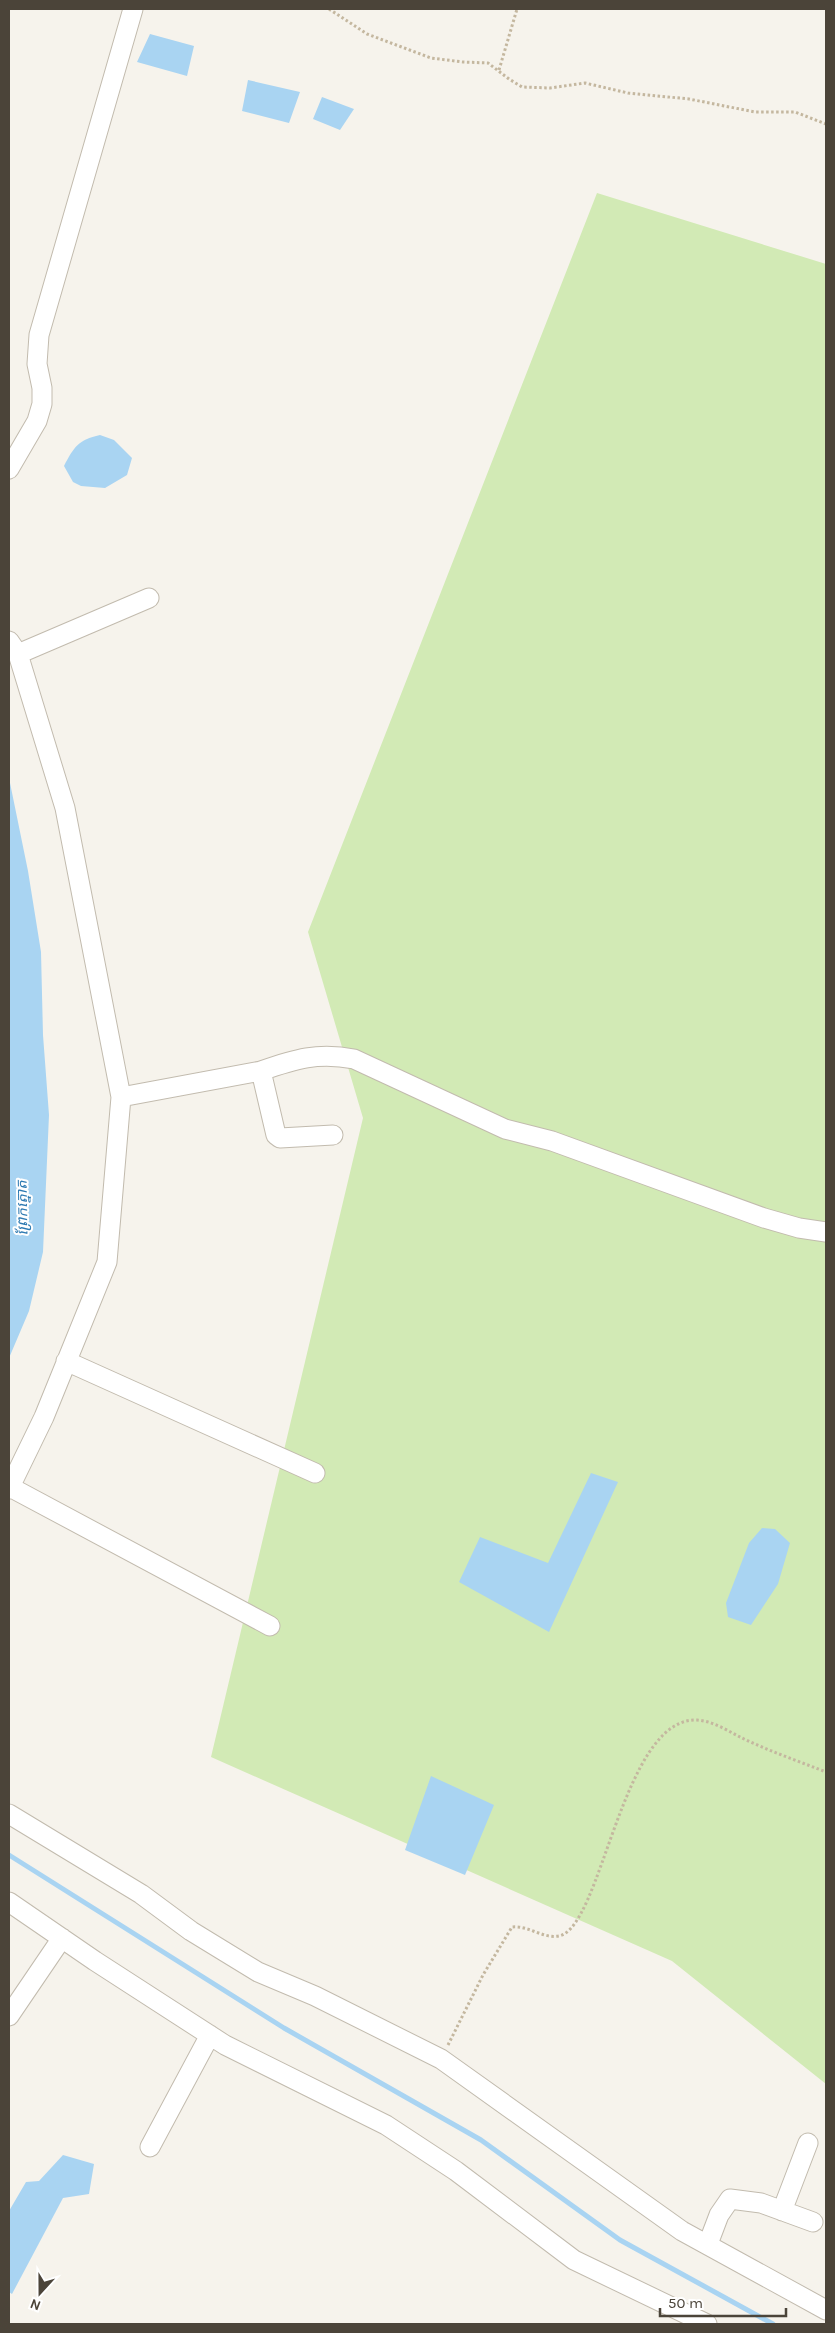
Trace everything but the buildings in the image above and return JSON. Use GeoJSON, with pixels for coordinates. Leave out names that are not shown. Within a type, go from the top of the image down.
{"type":"FeatureCollection","features":[{"type":"Feature","properties":{"kind":"street"},"geometry":{"type":"LineString","coordinates":[[9,469],[37,421],[42,404],[42,388],[37,364],[39,336],[133,9]]}},
{"type":"Feature","properties":{"kind":"street"},"geometry":{"type":"LineString","coordinates":[[149,598],[13,647],[65,808],[120,1096],[107,1262],[44,1417],[9,1488],[270,1626]]}},
{"type":"Feature","properties":{"kind":"street"},"geometry":{"type":"LineString","coordinates":[[120,1096],[261,1071],[300,1058],[333,1055],[354,1059],[505,1129],[552,1141],[764,1218],[798,1228],[826,1232]]}},
{"type":"Feature","properties":{"kind":"street"},"geometry":{"type":"LineString","coordinates":[[261,1071],[276,1136],[280,1138],[333,1135]]}},
{"type":"Feature","properties":{"kind":"street"},"geometry":{"type":"LineString","coordinates":[[66,1362],[315,1473]]}},
{"type":"Feature","properties":{"kind":"street"},"geometry":{"type":"LineString","coordinates":[[9,1814],[140,1894],[191,1931],[258,1972],[315,1996],[441,2059],[682,2231],[826,2310]]}},
{"type":"Feature","properties":{"kind":"street"},"geometry":{"type":"LineString","coordinates":[[9,1902],[225,2045],[386,2125],[456,2171],[574,2260],[707,2324]]}},
{"type":"Feature","properties":{"kind":"street"},"geometry":{"type":"LineString","coordinates":[[9,2016],[62,1938]]}},
{"type":"Feature","properties":{"kind":"street"},"geometry":{"type":"LineString","coordinates":[[150,2147],[210,2035]]}},
{"type":"Feature","properties":{"kind":"street"},"geometry":{"type":"LineString","coordinates":[[782,2211],[808,2143]]}},
{"type":"Feature","properties":{"kind":"street"},"geometry":{"type":"LineString","coordinates":[[708,2244],[719,2215],[730,2199],[761,2203],[813,2222]]}},
{"type":"Feature","properties":{"kind":"path"},"geometry":{"type":"LineString","coordinates":[[329,9],[367,34],[431,58],[488,63],[522,87],[550,88],[585,83],[628,93],[689,99],[756,112],[795,112],[826,124]]}},
{"type":"Feature","properties":{"kind":"path"},"geometry":{"type":"LineString","coordinates":[[500,70],[517,9]]}},
{"type":"Feature","properties":{"kind":"path"},"geometry":{"type":"LineString","coordinates":[[441,2059],[483,1975],[512,1927],[520,1926],[546,1936],[560,1936],[573,1928],[583,1910],[625,1800],[648,1752],[661,1737],[676,1725],[686,1720],[699,1720],[716,1725],[742,1738],[826,1772]]}},
{"type":"Feature","properties":{"kind":"green space"},"geometry":{"type":"Polygon","coordinates":[[[597,193],[826,264],[826,2084],[672,1961],[211,1757],[363,1118],[308,932],[597,193]]]}},
{"type":"Feature","properties":{"kind":"water"},"geometry":{"type":"Polygon","coordinates":[[[150,34],[194,46],[187,76],[137,62],[150,34]]]}},
{"type":"Feature","properties":{"kind":"water"},"geometry":{"type":"Polygon","coordinates":[[[248,80],[300,92],[289,123],[242,111],[248,80]]]}},
{"type":"Feature","properties":{"kind":"water"},"geometry":{"type":"Polygon","coordinates":[[[322,97],[354,109],[340,130],[313,119],[322,97]]]}},
{"type":"Feature","properties":{"kind":"water"},"geometry":{"type":"Polygon","coordinates":[[[100,435],[114,440],[132,458],[127,475],[105,488],[81,486],[73,482],[64,466],[78,445],[86,439],[100,435]]]}},
{"type":"Feature","properties":{"kind":"water","name":"ព្រែកត្នោត"},"geometry":{"type":"Polygon","coordinates":[[[9,778],[28,871],[41,952],[43,1035],[49,1115],[43,1252],[29,1311],[9,1358],[9,778]]]}},
{"type":"Feature","properties":{"kind":"water"},"geometry":{"type":"Polygon","coordinates":[[[591,1473],[618,1482],[549,1632],[459,1582],[480,1537],[548,1563],[591,1473]]]}},
{"type":"Feature","properties":{"kind":"water"},"geometry":{"type":"Polygon","coordinates":[[[762,1528],[775,1529],[790,1543],[778,1584],[751,1625],[728,1617],[726,1603],[749,1543],[762,1528]]]}},
{"type":"Feature","properties":{"kind":"water"},"geometry":{"type":"Polygon","coordinates":[[[431,1776],[494,1805],[465,1875],[405,1850],[431,1776]]]}},
{"type":"Feature","properties":{"kind":"water"},"geometry":{"type":"Polygon","coordinates":[[[63,2155],[94,2164],[89,2194],[63,2198],[12,2294],[9,2292],[9,2211],[26,2182],[39,2181],[63,2155]]]}},
{"type":"Feature","properties":{"kind":"waterway"},"geometry":{"type":"LineString","coordinates":[[9,1855],[284,2028],[481,2140],[620,2240],[773,2324]]}}]}
